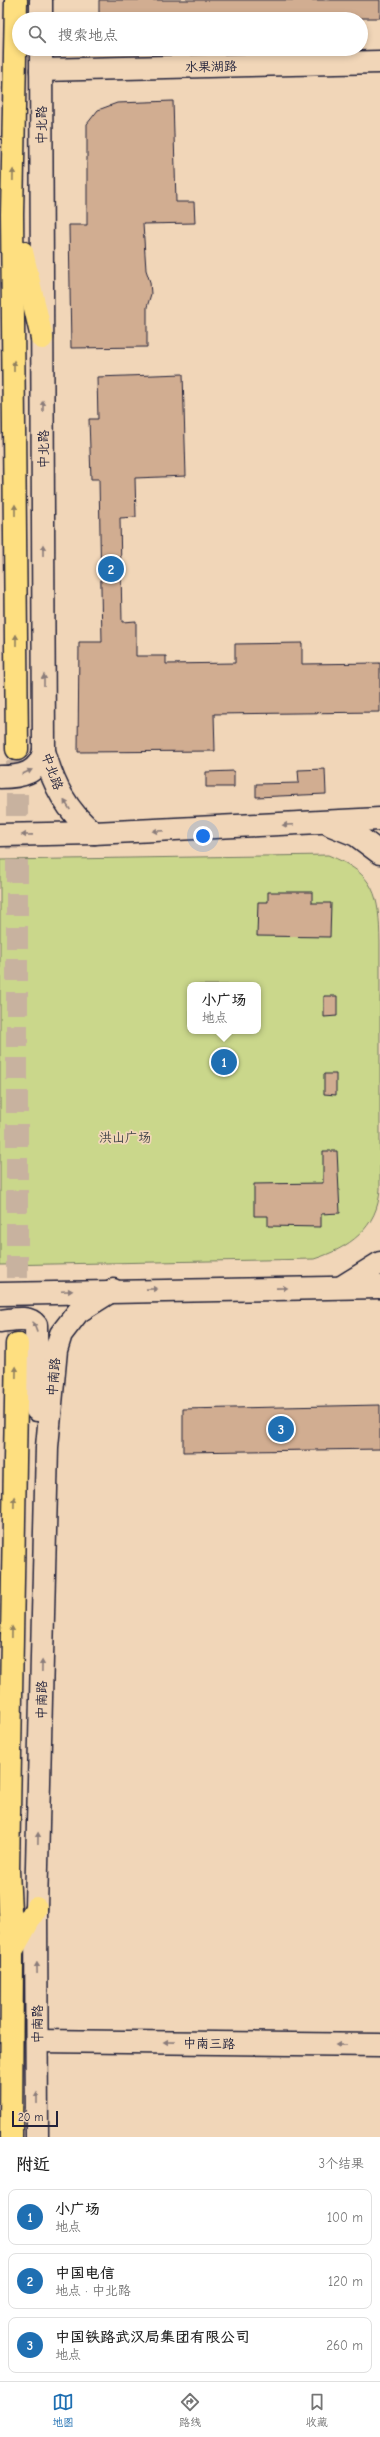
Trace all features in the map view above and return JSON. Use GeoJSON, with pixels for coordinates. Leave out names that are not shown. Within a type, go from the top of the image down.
{"type":"FeatureCollection","features":[{"type":"Feature","properties":{"kind":"main road","name":"中北路"},"geometry":{"type":"LineString","coordinates":[[16,0],[16,12]]}},
{"type":"Feature","properties":{"kind":"main road"},"geometry":{"type":"LineString","coordinates":[[41,0],[41,12]]}},
{"type":"Feature","properties":{"kind":"main road","name":"中北路"},"geometry":{"type":"LineString","coordinates":[[15,56],[12,214],[17,749]]}},
{"type":"Feature","properties":{"kind":"main road","name":"中北路"},"geometry":{"type":"LineString","coordinates":[[41,60],[44,751],[50,772],[64,800],[76,817],[94,833]]}},
{"type":"Feature","properties":{"kind":"main road","name":"水果湖路"},"geometry":{"type":"LineString","coordinates":[[41,60],[380,62]]}},
{"type":"Feature","properties":{"kind":"main road"},"geometry":{"type":"LineString","coordinates":[[12,214],[42,338]]}},
{"type":"Feature","properties":{"kind":"main road"},"geometry":{"type":"LineString","coordinates":[[0,777],[29,773],[40,762],[44,751]]}},
{"type":"Feature","properties":{"kind":"main road"},"geometry":{"type":"LineString","coordinates":[[0,835],[94,833],[326,823],[380,819]]}},
{"type":"Feature","properties":{"kind":"main road"},"geometry":{"type":"LineString","coordinates":[[326,823],[356,835],[380,853]]}},
{"type":"Feature","properties":{"kind":"main road"},"geometry":{"type":"LineString","coordinates":[[342,1287],[380,1263]]}},
{"type":"Feature","properties":{"kind":"main road"},"geometry":{"type":"LineString","coordinates":[[0,1294],[113,1290],[380,1287]]}},
{"type":"Feature","properties":{"kind":"main road","name":"中南路"},"geometry":{"type":"LineString","coordinates":[[37,2137],[36,1908],[46,1447],[56,1350],[61,1334],[78,1312],[113,1290]]}},
{"type":"Feature","properties":{"kind":"main road"},"geometry":{"type":"LineString","coordinates":[[0,1321],[27,1319],[33,1321],[36,1325],[37,1428],[46,1447]]}},
{"type":"Feature","properties":{"kind":"main road","name":"中南路"},"geometry":{"type":"LineString","coordinates":[[11,2137],[12,1951],[8,1871],[17,1344]]}},
{"type":"Feature","properties":{"kind":"main road"},"geometry":{"type":"LineString","coordinates":[[12,1951],[36,1908]]}},
{"type":"Feature","properties":{"kind":"main road","name":"中南三路"},"geometry":{"type":"LineString","coordinates":[[37,2048],[380,2045]]}},
{"type":"Feature","properties":{"kind":"main road","name":"中南三路"},"geometry":{"type":"LineString","coordinates":[[37,2048],[380,2060]]}},
{"type":"Feature","properties":{"kind":"green space","name":"洪山广场"},"geometry":{"type":"Polygon","coordinates":[[[328,855],[344,862],[356,870],[372,888],[376,899],[380,943],[380,1189],[374,1215],[359,1234],[339,1249],[314,1259],[0,1265],[0,860],[328,855]]]}},
{"type":"Feature","properties":{"kind":"building"},"geometry":{"type":"Polygon","coordinates":[[[99,0],[380,0],[380,18],[368,18],[368,12],[99,12],[99,0]]]}},
{"type":"Feature","properties":{"kind":"building"},"geometry":{"type":"Polygon","coordinates":[[[173,101],[176,202],[194,202],[195,223],[143,224],[146,270],[150,282],[151,294],[147,307],[147,347],[71,348],[69,225],[87,225],[87,124],[98,110],[117,103],[173,101]]]}},
{"type":"Feature","properties":{"kind":"building"},"geometry":{"type":"Polygon","coordinates":[[[183,374],[186,476],[135,478],[136,517],[120,518],[122,622],[136,621],[136,656],[166,656],[166,664],[235,663],[235,644],[302,643],[302,664],[380,663],[380,712],[214,714],[215,751],[78,752],[79,642],[102,642],[99,479],[91,479],[89,419],[98,419],[97,377],[183,374]]]}},
{"type":"Feature","properties":{"kind":"building"},"geometry":{"type":"Polygon","coordinates":[[[325,769],[326,794],[256,797],[256,784],[299,783],[298,770],[325,769]]]}},
{"type":"Feature","properties":{"kind":"building"},"geometry":{"type":"Polygon","coordinates":[[[234,771],[234,787],[206,787],[206,772],[234,771]]]}},
{"type":"Feature","properties":{"kind":"building"},"geometry":{"type":"Polygon","coordinates":[[[268,892],[312,892],[312,903],[331,903],[330,937],[257,936],[258,902],[268,902],[268,892]]]}},
{"type":"Feature","properties":{"kind":"building"},"geometry":{"type":"Polygon","coordinates":[[[324,996],[337,996],[337,1016],[324,1017],[324,996]]]}},
{"type":"Feature","properties":{"kind":"building"},"geometry":{"type":"Polygon","coordinates":[[[324,1074],[336,1074],[336,1095],[324,1094],[324,1074]]]}},
{"type":"Feature","properties":{"kind":"building"},"geometry":{"type":"Polygon","coordinates":[[[323,1151],[337,1151],[340,1213],[321,1214],[321,1227],[268,1226],[268,1216],[254,1216],[254,1184],[323,1183],[323,1151]]]}},
{"type":"Feature","properties":{"kind":"building"},"geometry":{"type":"Polygon","coordinates":[[[380,1405],[380,1449],[183,1452],[183,1409],[380,1405]]]}},
{"type":"Feature","properties":{"kind":"tunnel"},"geometry":{"type":"LineString","coordinates":[[17,749],[17,1344]]}},
{"type":"Feature","properties":{"kind":"place","name":"中国电信"},"geometry":{"type":"Point","coordinates":[111,569]}},
{"type":"Feature","properties":{"kind":"place","name":"小广场"},"geometry":{"type":"Point","coordinates":[224,1062]}},
{"type":"Feature","properties":{"kind":"place","name":"中国铁路武汉局集团有限公司"},"geometry":{"type":"Point","coordinates":[281,1429]}}]}
